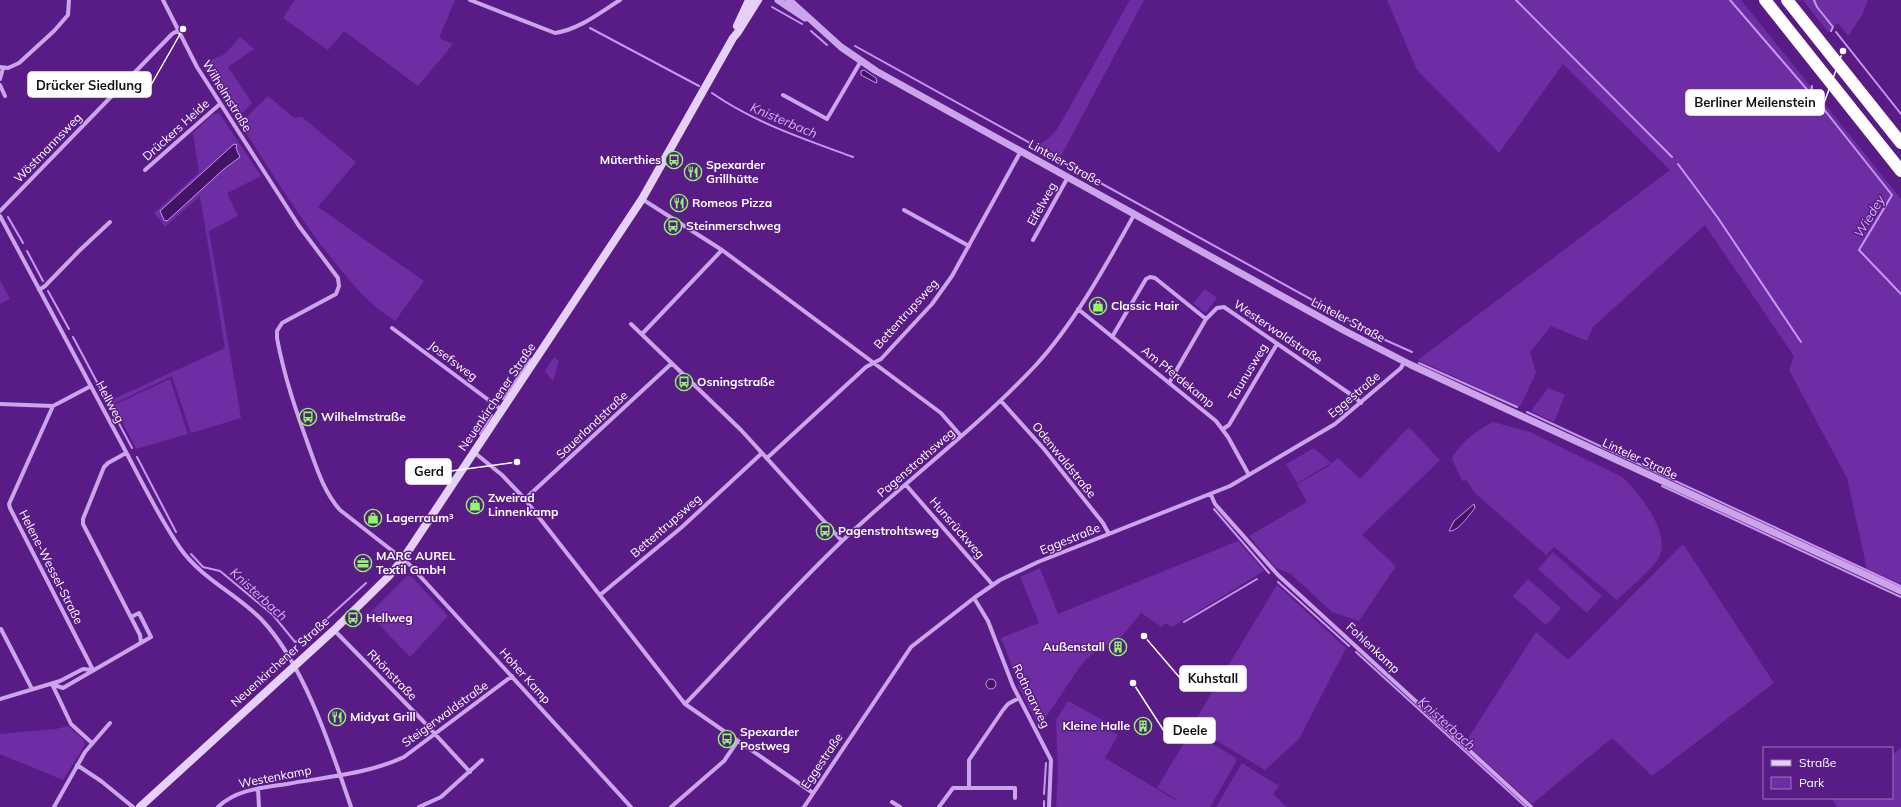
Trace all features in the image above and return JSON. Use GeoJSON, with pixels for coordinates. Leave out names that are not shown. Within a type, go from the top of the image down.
{"type":"FeatureCollection","features":[{"type":"Feature","properties":{"kind":"highway"},"geometry":{"type":"LineString","coordinates":[[1766,0],[1901,171]]}},
{"type":"Feature","properties":{"kind":"highway"},"geometry":{"type":"LineString","coordinates":[[1787,0],[1901,143]]}},
{"type":"Feature","properties":{"kind":"main road","name":"Neuenkirchener Straße"},"geometry":{"type":"LineString","coordinates":[[733,38],[734,30],[749,0]]}},
{"type":"Feature","properties":{"kind":"main road","name":"Neuenkirchener Straße"},"geometry":{"type":"LineString","coordinates":[[140,807],[334,630],[389,576],[403,559],[642,199],[733,38],[758,0]]}},
{"type":"Feature","properties":{"kind":"street"},"geometry":{"type":"LineString","coordinates":[[0,79],[1,68],[8,68],[19,63],[65,19],[70,10],[69,0]]}},
{"type":"Feature","properties":{"kind":"street","name":"Wilhelmstraße"},"geometry":{"type":"LineString","coordinates":[[163,0],[197,68],[298,226],[338,278],[338,290],[332,297],[282,323],[277,331],[279,350],[291,398],[331,501],[340,510],[403,559]]}},
{"type":"Feature","properties":{"kind":"street"},"geometry":{"type":"LineString","coordinates":[[470,0],[554,33],[567,31],[579,26],[620,0]]}},
{"type":"Feature","properties":{"kind":"street","name":"Linteler Straße"},"geometry":{"type":"LineString","coordinates":[[778,0],[810,21],[841,47],[861,61],[1134,215],[1345,331],[1404,362],[1901,591]]}},
{"type":"Feature","properties":{"kind":"street","name":"Linteler Straße"},"geometry":{"type":"LineString","coordinates":[[789,0],[805,13],[810,21]]}},
{"type":"Feature","properties":{"kind":"street","name":"Wöstmannsweg"},"geometry":{"type":"LineString","coordinates":[[0,211],[172,34],[179,30]]}},
{"type":"Feature","properties":{"kind":"street"},"geometry":{"type":"LineString","coordinates":[[783,95],[826,119],[861,61]]}},
{"type":"Feature","properties":{"kind":"street"},"geometry":{"type":"LineString","coordinates":[[0,85],[5,96]]}},
{"type":"Feature","properties":{"kind":"street","name":"Drückers Heide"},"geometry":{"type":"LineString","coordinates":[[145,170],[220,104]]}},
{"type":"Feature","properties":{"kind":"street","name":"Bettentrupsweg"},"geometry":{"type":"LineString","coordinates":[[767,458],[866,367],[881,358],[932,304],[952,276],[1021,151]]}},
{"type":"Feature","properties":{"kind":"street","name":"Eifelweg"},"geometry":{"type":"LineString","coordinates":[[1033,240],[1068,177]]}},
{"type":"Feature","properties":{"kind":"street"},"geometry":{"type":"LineString","coordinates":[[642,199],[722,250],[941,413],[961,436]]}},
{"type":"Feature","properties":{"kind":"street"},"geometry":{"type":"LineString","coordinates":[[904,210],[969,246]]}},
{"type":"Feature","properties":{"kind":"street","name":"Pagenstrothsweg"},"geometry":{"type":"LineString","coordinates":[[685,704],[842,542],[1001,401],[1050,348],[1106,266],[1134,215]]}},
{"type":"Feature","properties":{"kind":"street","name":"Hellweg"},"geometry":{"type":"LineString","coordinates":[[0,216],[126,453],[170,532],[188,558],[197,568],[261,620],[287,653],[306,690],[340,775],[351,807]]}},
{"type":"Feature","properties":{"kind":"street"},"geometry":{"type":"LineString","coordinates":[[39,290],[45,286],[110,222]]}},
{"type":"Feature","properties":{"kind":"street"},"geometry":{"type":"LineString","coordinates":[[642,334],[722,250]]}},
{"type":"Feature","properties":{"kind":"street"},"geometry":{"type":"LineString","coordinates":[[1112,337],[1146,279],[1150,277],[1155,278],[1206,319]]}},
{"type":"Feature","properties":{"kind":"street","name":"Westerwaldstraße"},"geometry":{"type":"LineString","coordinates":[[1169,384],[1206,319],[1217,308],[1224,307],[1356,398],[1361,403]]}},
{"type":"Feature","properties":{"kind":"street","name":"Am Pferdekamp"},"geometry":{"type":"LineString","coordinates":[[1078,309],[1216,421],[1223,429],[1249,474]]}},
{"type":"Feature","properties":{"kind":"street"},"geometry":{"type":"LineString","coordinates":[[631,324],[741,430],[842,542]]}},
{"type":"Feature","properties":{"kind":"street","name":"Josefsweg"},"geometry":{"type":"LineString","coordinates":[[392,328],[503,410]]}},
{"type":"Feature","properties":{"kind":"street","name":"Taunusweg"},"geometry":{"type":"LineString","coordinates":[[1223,429],[1229,424],[1277,344]]}},
{"type":"Feature","properties":{"kind":"street","name":"Eggestraße"},"geometry":{"type":"LineString","coordinates":[[804,807],[911,647],[992,584],[1038,562],[1211,494],[1249,474],[1335,424],[1401,368],[1404,362]]}},
{"type":"Feature","properties":{"kind":"street","name":"Sauerlandstraße"},"geometry":{"type":"LineString","coordinates":[[525,499],[671,364]]}},
{"type":"Feature","properties":{"kind":"street"},"geometry":{"type":"LineString","coordinates":[[0,404],[53,406],[91,386]]}},
{"type":"Feature","properties":{"kind":"street","name":"Odenwaldstraße"},"geometry":{"type":"LineString","coordinates":[[1001,401],[1044,449],[1103,524],[1109,534]]}},
{"type":"Feature","properties":{"kind":"street","name":"Helene-Wessel-Straße"},"geometry":{"type":"LineString","coordinates":[[53,406],[9,504],[92,670]]}},
{"type":"Feature","properties":{"kind":"street","name":"Bettentrupsweg"},"geometry":{"type":"LineString","coordinates":[[600,596],[682,528],[762,452]]}},
{"type":"Feature","properties":{"kind":"street"},"geometry":{"type":"LineString","coordinates":[[126,453],[108,463],[104,467],[83,519],[83,524],[140,635],[141,643]]}},
{"type":"Feature","properties":{"kind":"street"},"geometry":{"type":"LineString","coordinates":[[474,453],[502,475],[525,499],[685,704],[737,742],[813,793]]}},
{"type":"Feature","properties":{"kind":"street","name":"Hunsrückweg"},"geometry":{"type":"LineString","coordinates":[[906,484],[992,584]]}},
{"type":"Feature","properties":{"kind":"street","name":"Fohlenkamp"},"geometry":{"type":"LineString","coordinates":[[1211,494],[1215,504],[1276,573],[1532,807]]}},
{"type":"Feature","properties":{"kind":"street","name":"Hoher Kamp"},"geometry":{"type":"LineString","coordinates":[[403,559],[631,807]]}},
{"type":"Feature","properties":{"kind":"street","name":"Rothaarweg"},"geometry":{"type":"LineString","coordinates":[[974,598],[988,621],[1019,698],[1051,760],[1049,807]]}},
{"type":"Feature","properties":{"kind":"street"},"geometry":{"type":"LineString","coordinates":[[51,684],[63,688],[151,637],[139,613],[131,617]]}},
{"type":"Feature","properties":{"kind":"street"},"geometry":{"type":"LineString","coordinates":[[2,629],[32,689]]}},
{"type":"Feature","properties":{"kind":"street","name":"Rhönstraße"},"geometry":{"type":"LineString","coordinates":[[334,630],[470,772]]}},
{"type":"Feature","properties":{"kind":"street"},"geometry":{"type":"LineString","coordinates":[[0,699],[51,684],[83,669],[92,670]]}},
{"type":"Feature","properties":{"kind":"street","name":"Steigerwaldstraße"},"geometry":{"type":"LineString","coordinates":[[340,775],[392,762],[404,757],[512,676]]}},
{"type":"Feature","properties":{"kind":"street"},"geometry":{"type":"LineString","coordinates":[[51,684],[71,724],[92,743]]}},
{"type":"Feature","properties":{"kind":"street"},"geometry":{"type":"LineString","coordinates":[[969,788],[969,760],[1003,710],[1008,704],[1019,698]]}},
{"type":"Feature","properties":{"kind":"street"},"geometry":{"type":"LineString","coordinates":[[54,807],[77,765],[92,743],[110,723]]}},
{"type":"Feature","properties":{"kind":"street"},"geometry":{"type":"LineString","coordinates":[[671,807],[724,761],[737,742]]}},
{"type":"Feature","properties":{"kind":"street"},"geometry":{"type":"LineString","coordinates":[[419,807],[441,796],[482,760]]}},
{"type":"Feature","properties":{"kind":"street"},"geometry":{"type":"LineString","coordinates":[[77,765],[101,781],[133,807]]}},
{"type":"Feature","properties":{"kind":"street","name":"Westenkamp"},"geometry":{"type":"LineString","coordinates":[[218,807],[232,796],[258,789],[340,775]]}},
{"type":"Feature","properties":{"kind":"street"},"geometry":{"type":"LineString","coordinates":[[939,807],[953,788],[1015,788],[1015,798]]}},
{"type":"Feature","properties":{"kind":"street"},"geometry":{"type":"LineString","coordinates":[[258,789],[259,807]]}},
{"type":"Feature","properties":{"kind":"street"},"geometry":{"type":"LineString","coordinates":[[892,802],[900,807]]}},
{"type":"Feature","properties":{"kind":"green space"},"geometry":{"type":"Polygon","coordinates":[[[295,0],[455,0],[439,38],[453,44],[418,86],[344,31],[328,50],[283,18],[295,0]]]}},
{"type":"Feature","properties":{"kind":"green space"},"geometry":{"type":"Polygon","coordinates":[[[1130,0],[1144,0],[1061,156],[1039,145],[1051,136],[1058,128],[1130,0]]]}},
{"type":"Feature","properties":{"kind":"green space"},"geometry":{"type":"Polygon","coordinates":[[[1387,0],[1741,0],[1901,199],[1901,584],[1867,569],[1847,478],[1789,370],[1794,356],[1705,225],[1593,327],[1587,341],[1551,326],[1530,352],[1536,373],[1520,407],[1418,360],[1670,170],[1563,64],[1499,153],[1417,70],[1387,0]]]}},
{"type":"Feature","properties":{"kind":"green space"},"geometry":{"type":"Polygon","coordinates":[[[1803,0],[1868,0],[1862,15],[1848,36],[1838,23],[1828,32],[1803,0]]]}},
{"type":"Feature","properties":{"kind":"green space"},"geometry":{"type":"Polygon","coordinates":[[[240,37],[254,49],[228,67],[252,103],[239,116],[234,116],[202,64],[225,54],[240,37]]]}},
{"type":"Feature","properties":{"kind":"green space"},"geometry":{"type":"Polygon","coordinates":[[[268,96],[294,118],[302,117],[356,162],[318,207],[424,281],[395,321],[367,299],[329,255],[294,207],[240,124],[268,96]]]}},
{"type":"Feature","properties":{"kind":"green space"},"geometry":{"type":"Polygon","coordinates":[[[218,113],[261,176],[227,193],[238,216],[209,231],[241,418],[191,433],[172,376],[111,405],[109,401],[225,348],[200,196],[165,227],[154,213],[199,172],[193,133],[212,115],[218,113]]]}},
{"type":"Feature","properties":{"kind":"green space"},"geometry":{"type":"Polygon","coordinates":[[[0,280],[10,299],[0,304],[0,280]]]}},
{"type":"Feature","properties":{"kind":"green space"},"geometry":{"type":"Polygon","coordinates":[[[1205,289],[1217,298],[1207,311],[1204,312],[1193,303],[1205,289]]]}},
{"type":"Feature","properties":{"kind":"green space"},"geometry":{"type":"Polygon","coordinates":[[[554,357],[559,361],[553,381],[545,371],[554,357]]]}},
{"type":"Feature","properties":{"kind":"green space"},"geometry":{"type":"Polygon","coordinates":[[[170,379],[188,434],[136,449],[114,405],[170,379]]]}},
{"type":"Feature","properties":{"kind":"green space"},"geometry":{"type":"Polygon","coordinates":[[[1548,388],[1565,395],[1554,422],[1531,411],[1548,388]]]}},
{"type":"Feature","properties":{"kind":"green space"},"geometry":{"type":"Polygon","coordinates":[[[1493,422],[1530,432],[1622,477],[1645,503],[1658,526],[1661,538],[1661,549],[1655,564],[1617,600],[1554,547],[1546,555],[1476,494],[1466,480],[1462,481],[1452,459],[1455,453],[1464,442],[1475,433],[1493,422]]]}},
{"type":"Feature","properties":{"kind":"green space"},"geometry":{"type":"Polygon","coordinates":[[[1409,427],[1440,460],[1362,535],[1396,566],[1359,621],[1332,612],[1291,574],[1276,568],[1249,536],[1307,502],[1297,484],[1327,467],[1338,458],[1360,479],[1409,427]]]}},
{"type":"Feature","properties":{"kind":"green space"},"geometry":{"type":"Polygon","coordinates":[[[1314,448],[1331,463],[1297,483],[1286,464],[1314,448]]]}},
{"type":"Feature","properties":{"kind":"green space"},"geometry":{"type":"Polygon","coordinates":[[[1238,541],[1264,571],[1172,627],[1165,623],[1162,627],[1141,613],[1123,635],[1092,654],[1081,665],[1042,723],[1037,723],[1018,686],[1019,683],[1001,638],[1039,623],[1020,577],[1040,568],[1058,614],[1238,541]]]}},
{"type":"Feature","properties":{"kind":"green space"},"geometry":{"type":"Polygon","coordinates":[[[1683,544],[1774,683],[1652,776],[1612,738],[1532,804],[1465,743],[1536,632],[1568,660],[1683,544]]]}},
{"type":"Feature","properties":{"kind":"green space"},"geometry":{"type":"Polygon","coordinates":[[[1553,552],[1602,596],[1587,613],[1538,569],[1553,552]]]}},
{"type":"Feature","properties":{"kind":"green space"},"geometry":{"type":"Polygon","coordinates":[[[407,576],[411,576],[448,616],[410,657],[369,614],[407,576]]]}},
{"type":"Feature","properties":{"kind":"green space"},"geometry":{"type":"Polygon","coordinates":[[[1528,579],[1561,608],[1546,625],[1513,596],[1528,579]]]}},
{"type":"Feature","properties":{"kind":"green space"},"geometry":{"type":"Polygon","coordinates":[[[1277,585],[1346,648],[1299,739],[1265,770],[1197,729],[1196,719],[1277,585]]]}},
{"type":"Feature","properties":{"kind":"green space"},"geometry":{"type":"Polygon","coordinates":[[[1068,701],[1108,723],[1105,728],[1118,735],[1105,758],[1177,801],[1178,800],[1157,788],[1191,731],[1236,758],[1236,762],[1210,807],[1056,807],[1058,771],[1056,720],[1068,701]]]}},
{"type":"Feature","properties":{"kind":"green space"},"geometry":{"type":"Polygon","coordinates":[[[68,726],[83,739],[85,745],[63,780],[0,754],[0,734],[56,729],[68,726]]]}},
{"type":"Feature","properties":{"kind":"green space"},"geometry":{"type":"Polygon","coordinates":[[[1901,748],[1901,807],[1837,807],[1832,799],[1893,799],[1893,754],[1901,748]]]}},
{"type":"Feature","properties":{"kind":"green space"},"geometry":{"type":"Polygon","coordinates":[[[1242,763],[1279,786],[1273,794],[1287,807],[1216,807],[1242,763]]]}},
{"type":"Feature","properties":{"kind":"shaded area"},"geometry":{"type":"Polygon","coordinates":[[[864,70],[876,78],[876,83],[861,75],[861,71],[864,70]]]}},
{"type":"Feature","properties":{"kind":"shaded area"},"geometry":{"type":"Polygon","coordinates":[[[234,144],[237,145],[236,148],[240,157],[224,169],[167,221],[164,220],[160,211],[234,144]]]}},
{"type":"Feature","properties":{"kind":"shaded area"},"geometry":{"type":"Polygon","coordinates":[[[1474,504],[1475,508],[1463,522],[1456,529],[1449,531],[1454,521],[1474,504]]]}},
{"type":"Feature","properties":{"kind":"shaded area"},"geometry":{"type":"Polygon","coordinates":[[[989,679],[993,679],[995,680],[995,688],[989,689],[986,686],[986,682],[989,679]]]}},
{"type":"Feature","properties":{"kind":"waterway"},"geometry":{"type":"LineString","coordinates":[[1516,0],[1672,157]]}},
{"type":"Feature","properties":{"kind":"waterway"},"geometry":{"type":"LineString","coordinates":[[1730,0],[1810,93]]}},
{"type":"Feature","properties":{"kind":"waterway","name":"Wiedey"},"geometry":{"type":"LineString","coordinates":[[1814,0],[1817,7],[1833,27],[1831,31]]}},
{"type":"Feature","properties":{"kind":"waterway"},"geometry":{"type":"LineString","coordinates":[[772,7],[802,24]]}},
{"type":"Feature","properties":{"kind":"waterway","name":"Knisterbach"},"geometry":{"type":"LineString","coordinates":[[590,28],[699,86]]}},
{"type":"Feature","properties":{"kind":"waterway"},"geometry":{"type":"LineString","coordinates":[[811,31],[827,45]]}},
{"type":"Feature","properties":{"kind":"waterway"},"geometry":{"type":"LineString","coordinates":[[1836,32],[1901,114]]}},
{"type":"Feature","properties":{"kind":"waterway"},"geometry":{"type":"LineString","coordinates":[[855,46],[1030,143]]}},
{"type":"Feature","properties":{"kind":"waterway","name":"Wiedey"},"geometry":{"type":"LineString","coordinates":[[1812,86],[1811,93],[1892,195],[1859,250],[1901,294]]}},
{"type":"Feature","properties":{"kind":"waterway","name":"Knisterbach"},"geometry":{"type":"LineString","coordinates":[[712,93],[728,104],[780,130],[853,157]]}},
{"type":"Feature","properties":{"kind":"waterway"},"geometry":{"type":"LineString","coordinates":[[1039,149],[1383,339],[1412,352]]}},
{"type":"Feature","properties":{"kind":"waterway"},"geometry":{"type":"LineString","coordinates":[[1678,164],[1718,218],[1801,342]]}},
{"type":"Feature","properties":{"kind":"waterway","name":"Knisterbach"},"geometry":{"type":"LineString","coordinates":[[8,217],[23,243]]}},
{"type":"Feature","properties":{"kind":"waterway","name":"Knisterbach"},"geometry":{"type":"LineString","coordinates":[[27,251],[43,281]]}},
{"type":"Feature","properties":{"kind":"waterway","name":"Knisterbach"},"geometry":{"type":"LineString","coordinates":[[48,291],[69,329]]}},
{"type":"Feature","properties":{"kind":"waterway","name":"Knisterbach"},"geometry":{"type":"LineString","coordinates":[[73,337],[132,448]]}},
{"type":"Feature","properties":{"kind":"waterway"},"geometry":{"type":"LineString","coordinates":[[503,399],[530,359]]}},
{"type":"Feature","properties":{"kind":"waterway"},"geometry":{"type":"LineString","coordinates":[[1419,363],[1517,407]]}},
{"type":"Feature","properties":{"kind":"waterway"},"geometry":{"type":"LineString","coordinates":[[1527,412],[1901,586]]}},
{"type":"Feature","properties":{"kind":"waterway"},"geometry":{"type":"LineString","coordinates":[[480,434],[492,415]]}},
{"type":"Feature","properties":{"kind":"waterway","name":"Knisterbach"},"geometry":{"type":"LineString","coordinates":[[137,457],[176,532]]}},
{"type":"Feature","properties":{"kind":"waterway"},"geometry":{"type":"LineString","coordinates":[[1662,486],[1901,597]]}},
{"type":"Feature","properties":{"kind":"waterway","name":"Knisterbach"},"geometry":{"type":"LineString","coordinates":[[1214,509],[1269,573]]}},
{"type":"Feature","properties":{"kind":"waterway","name":"Knisterbach"},"geometry":{"type":"LineString","coordinates":[[191,554],[203,567],[220,571],[273,615],[295,642],[305,639],[366,583]]}},
{"type":"Feature","properties":{"kind":"waterway"},"geometry":{"type":"LineString","coordinates":[[1184,622],[1257,579]]}},
{"type":"Feature","properties":{"kind":"waterway","name":"Knisterbach"},"geometry":{"type":"LineString","coordinates":[[1278,582],[1349,646]]}},
{"type":"Feature","properties":{"kind":"waterway","name":"Knisterbach"},"geometry":{"type":"LineString","coordinates":[[1356,652],[1526,807]]}},
{"type":"Feature","properties":{"kind":"waterway"},"geometry":{"type":"LineString","coordinates":[[1044,794],[1046,763]]}},
{"type":"Feature","properties":{"kind":"waterway"},"geometry":{"type":"LineString","coordinates":[[1044,801],[1044,807]]}},
{"type":"Feature","properties":{"kind":"place","name":"Drücker Siedlung"},"geometry":{"type":"Point","coordinates":[183,29]}},
{"type":"Feature","properties":{"kind":"place","name":"Berliner Meilenstein"},"geometry":{"type":"Point","coordinates":[1843,51]}},
{"type":"Feature","properties":{"kind":"place","name":"Müterthies"},"geometry":{"type":"Point","coordinates":[674,160]}},
{"type":"Feature","properties":{"kind":"place","name":"Spexarder Grillhütte"},"geometry":{"type":"Point","coordinates":[693,172]}},
{"type":"Feature","properties":{"kind":"place","name":"Romeos Pizza"},"geometry":{"type":"Point","coordinates":[679,203]}},
{"type":"Feature","properties":{"kind":"place","name":"Steinmerschweg"},"geometry":{"type":"Point","coordinates":[673,226]}},
{"type":"Feature","properties":{"kind":"place","name":"Classic Hair"},"geometry":{"type":"Point","coordinates":[1098,306]}},
{"type":"Feature","properties":{"kind":"place","name":"Osningstraße"},"geometry":{"type":"Point","coordinates":[684,382]}},
{"type":"Feature","properties":{"kind":"place","name":"Wilhelmstraße"},"geometry":{"type":"Point","coordinates":[308,417]}},
{"type":"Feature","properties":{"kind":"place","name":"Gerd"},"geometry":{"type":"Point","coordinates":[517,462]}},
{"type":"Feature","properties":{"kind":"place","name":"Zweirad Linnenkamp"},"geometry":{"type":"Point","coordinates":[475,505]}},
{"type":"Feature","properties":{"kind":"place","name":"Lagerraum³"},"geometry":{"type":"Point","coordinates":[373,518]}},
{"type":"Feature","properties":{"kind":"place","name":"Pagenstrohtsweg"},"geometry":{"type":"Point","coordinates":[825,531]}},
{"type":"Feature","properties":{"kind":"place","name":"MARC AUREL Textil GmbH"},"geometry":{"type":"Point","coordinates":[363,563]}},
{"type":"Feature","properties":{"kind":"place","name":"Hellweg"},"geometry":{"type":"Point","coordinates":[353,618]}},
{"type":"Feature","properties":{"kind":"place","name":"Kuhstall"},"geometry":{"type":"Point","coordinates":[1144,636]}},
{"type":"Feature","properties":{"kind":"place","name":"Außenstall"},"geometry":{"type":"Point","coordinates":[1118,647]}},
{"type":"Feature","properties":{"kind":"place","name":"Deele"},"geometry":{"type":"Point","coordinates":[1133,683]}},
{"type":"Feature","properties":{"kind":"place","name":"Midyat Grill"},"geometry":{"type":"Point","coordinates":[337,717]}},
{"type":"Feature","properties":{"kind":"place","name":"Kleine Halle"},"geometry":{"type":"Point","coordinates":[1143,726]}},
{"type":"Feature","properties":{"kind":"place","name":"Spexarder Postweg"},"geometry":{"type":"Point","coordinates":[727,739]}}]}
